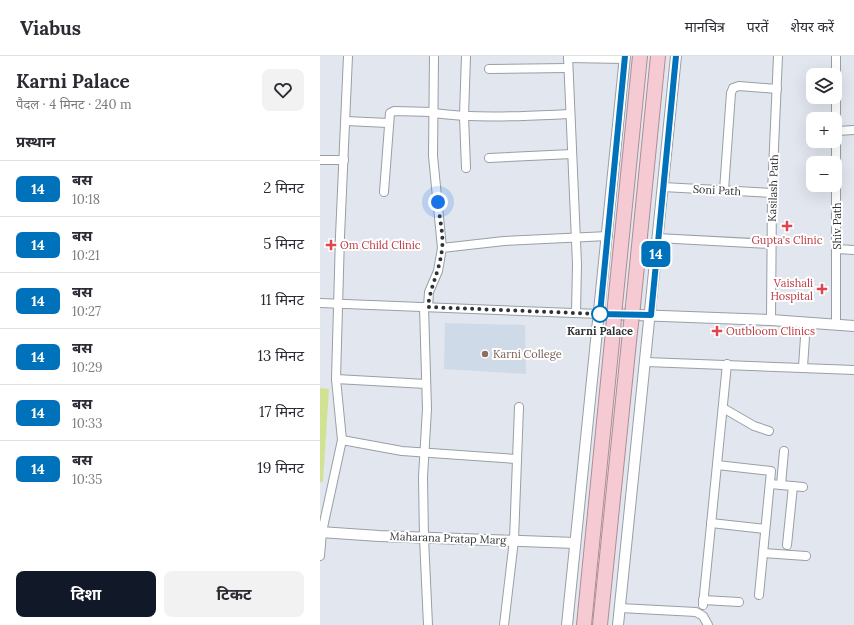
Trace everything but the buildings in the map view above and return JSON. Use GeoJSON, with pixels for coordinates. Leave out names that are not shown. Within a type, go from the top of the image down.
{"type":"FeatureCollection","features":[{"type":"Feature","properties":{"kind":"highway"},"geometry":{"type":"LineString","coordinates":[[584,625],[640,56]]}},
{"type":"Feature","properties":{"kind":"highway"},"geometry":{"type":"LineString","coordinates":[[600,625],[658,56]]}},
{"type":"Feature","properties":{"kind":"street"},"geometry":{"type":"LineString","coordinates":[[320,556],[321,532],[342,440],[336,379],[348,56]]}},
{"type":"Feature","properties":{"kind":"street"},"geometry":{"type":"LineString","coordinates":[[428,625],[424,538],[426,307],[429,292],[438,271],[442,248],[433,156],[434,56]]}},
{"type":"Feature","properties":{"kind":"street"},"geometry":{"type":"LineString","coordinates":[[466,56],[464,116],[466,168]]}},
{"type":"Feature","properties":{"kind":"street"},"geometry":{"type":"LineString","coordinates":[[618,625],[651,315],[657,238],[676,56]]}},
{"type":"Feature","properties":{"kind":"street","name":"Kasilash Path"},"geometry":{"type":"LineString","coordinates":[[771,320],[772,193],[778,56]]}},
{"type":"Feature","properties":{"kind":"street","name":"Shiv Path"},"geometry":{"type":"LineString","coordinates":[[836,56],[837,112]]}},
{"type":"Feature","properties":{"kind":"street"},"geometry":{"type":"LineString","coordinates":[[568,625],[575,543],[600,314],[625,58],[568,57],[576,237],[576,313]]}},
{"type":"Feature","properties":{"kind":"street"},"geometry":{"type":"LineString","coordinates":[[490,69],[568,68]]}},
{"type":"Feature","properties":{"kind":"street"},"geometry":{"type":"LineString","coordinates":[[724,190],[731,93],[733,88],[739,86],[777,89]]}},
{"type":"Feature","properties":{"kind":"street"},"geometry":{"type":"LineString","coordinates":[[384,192],[388,123],[390,113],[394,111],[464,116],[570,114]]}},
{"type":"Feature","properties":{"kind":"street"},"geometry":{"type":"LineString","coordinates":[[346,121],[388,123]]}},
{"type":"Feature","properties":{"kind":"street"},"geometry":{"type":"LineString","coordinates":[[842,131],[854,130]]}},
{"type":"Feature","properties":{"kind":"street","name":"Shiv Path"},"geometry":{"type":"LineString","coordinates":[[836,324],[837,148]]}},
{"type":"Feature","properties":{"kind":"street"},"geometry":{"type":"LineString","coordinates":[[489,158],[572,154]]}},
{"type":"Feature","properties":{"kind":"street"},"geometry":{"type":"LineString","coordinates":[[320,160],[344,160]]}},
{"type":"Feature","properties":{"kind":"street","name":"Soni Path"},"geometry":{"type":"LineString","coordinates":[[663,187],[772,193]]}},
{"type":"Feature","properties":{"kind":"street"},"geometry":{"type":"LineString","coordinates":[[442,248],[504,241],[608,236]]}},
{"type":"Feature","properties":{"kind":"street"},"geometry":{"type":"LineString","coordinates":[[657,238],[771,244]]}},
{"type":"Feature","properties":{"kind":"street"},"geometry":{"type":"LineString","coordinates":[[837,249],[854,250]]}},
{"type":"Feature","properties":{"kind":"street"},"geometry":{"type":"LineString","coordinates":[[320,303],[771,320],[854,326]]}},
{"type":"Feature","properties":{"kind":"street"},"geometry":{"type":"LineString","coordinates":[[803,367],[806,322]]}},
{"type":"Feature","properties":{"kind":"street"},"geometry":{"type":"LineString","coordinates":[[646,362],[854,370]]}},
{"type":"Feature","properties":{"kind":"street"},"geometry":{"type":"LineString","coordinates":[[728,364],[703,602],[739,602]]}},
{"type":"Feature","properties":{"kind":"street"},"geometry":{"type":"LineString","coordinates":[[336,379],[426,384]]}},
{"type":"Feature","properties":{"kind":"street"},"geometry":{"type":"LineString","coordinates":[[504,625],[514,540],[519,407]]}},
{"type":"Feature","properties":{"kind":"street"},"geometry":{"type":"LineString","coordinates":[[723,408],[754,426],[769,431]]}},
{"type":"Feature","properties":{"kind":"street"},"geometry":{"type":"LineString","coordinates":[[342,440],[402,451],[516,459]]}},
{"type":"Feature","properties":{"kind":"street"},"geometry":{"type":"LineString","coordinates":[[781,485],[784,451]]}},
{"type":"Feature","properties":{"kind":"street"},"geometry":{"type":"LineString","coordinates":[[717,466],[771,471],[759,595]]}},
{"type":"Feature","properties":{"kind":"street"},"geometry":{"type":"LineString","coordinates":[[770,484],[803,487]]}},
{"type":"Feature","properties":{"kind":"street"},"geometry":{"type":"LineString","coordinates":[[787,546],[793,486]]}},
{"type":"Feature","properties":{"kind":"street"},"geometry":{"type":"LineString","coordinates":[[711,523],[765,529]]}},
{"type":"Feature","properties":{"kind":"street","name":"Maharana Pratap Marg"},"geometry":{"type":"LineString","coordinates":[[321,532],[424,538],[575,543]]}},
{"type":"Feature","properties":{"kind":"street"},"geometry":{"type":"LineString","coordinates":[[763,553],[806,556]]}},
{"type":"Feature","properties":{"kind":"street"},"geometry":{"type":"LineString","coordinates":[[620,608],[696,612],[703,616],[708,625]]}},
{"type":"Feature","properties":{"kind":"shaded area","name":"Karni College"},"geometry":{"type":"Polygon","coordinates":[[[445,323],[525,325],[526,374],[444,369],[445,323]]]}},
{"type":"Feature","properties":{"kind":"green space"},"geometry":{"type":"Polygon","coordinates":[[[320,388],[329,389],[323,482],[320,482],[320,388]]]}},
{"type":"Feature","properties":{"kind":"bus line","name":"14"},"geometry":{"type":"LineString","coordinates":[[625,56],[600,314],[651,315],[657,238],[676,56]]}},
{"type":"Feature","properties":{"kind":"place","name":"Gupta's Clinic"},"geometry":{"type":"Point","coordinates":[787,226]}},
{"type":"Feature","properties":{"kind":"place","name":"Om Child Clinic"},"geometry":{"type":"Point","coordinates":[331,245]}},
{"type":"Feature","properties":{"kind":"place","name":"Vaishali Hospital"},"geometry":{"type":"Point","coordinates":[822,289]}},
{"type":"Feature","properties":{"kind":"place","name":"Karni Palace"},"geometry":{"type":"Point","coordinates":[600,314]}},
{"type":"Feature","properties":{"kind":"place","name":"Outbloom Clinics"},"geometry":{"type":"Point","coordinates":[717,331]}},
{"type":"Feature","properties":{"kind":"place","name":"Karni College"},"geometry":{"type":"Point","coordinates":[485,354]}},
{"type":"Feature","properties":{"kind":"route"},"geometry":{"type":"LineString","coordinates":[[438,202],[442,248],[438,271],[429,292],[428,307],[600,314]]}}]}
